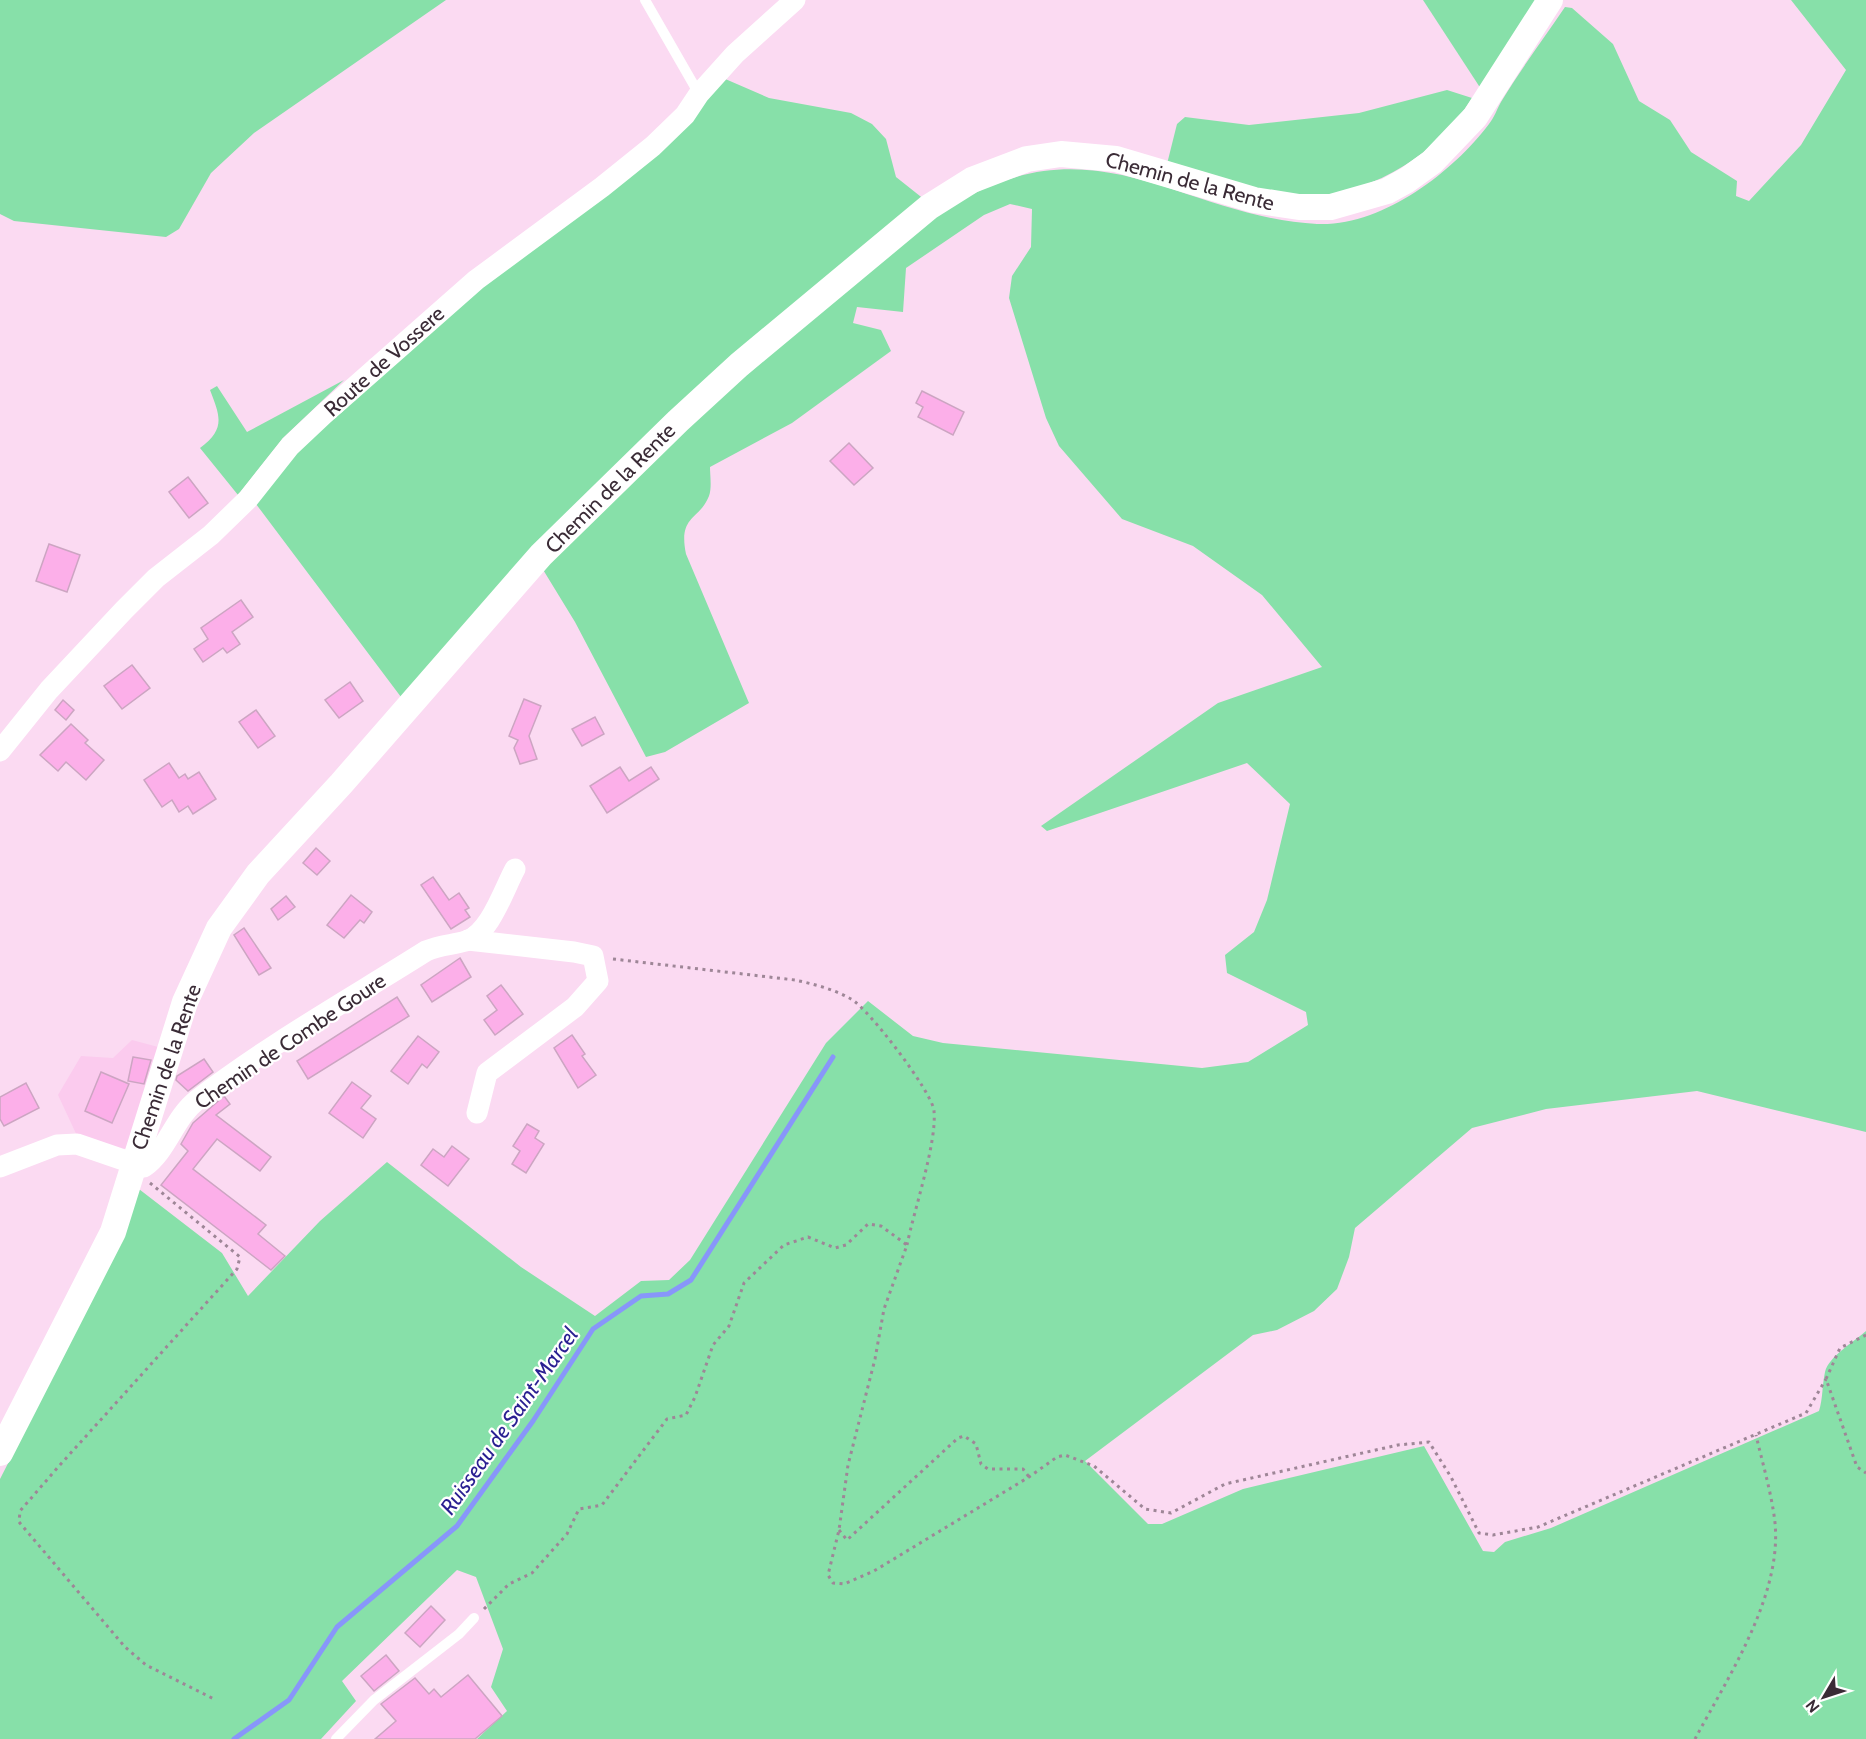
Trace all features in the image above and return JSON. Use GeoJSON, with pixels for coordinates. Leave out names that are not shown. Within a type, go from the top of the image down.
{"type":"FeatureCollection","features":[{"type":"Feature","properties":{"kind":"street","name":"Route de Vossere"},"geometry":{"type":"LineString","coordinates":[[0,751],[49,690],[124,610],[156,578],[211,535],[248,500],[290,446],[476,280],[602,187],[653,146],[685,115],[699,94],[735,54],[795,0]]}},
{"type":"Feature","properties":{"kind":"street","name":"Chemin de la Rente"},"geometry":{"type":"LineString","coordinates":[[0,1453],[113,1232],[138,1166],[184,1002],[219,928],[258,874],[579,516],[739,364],[930,207],[972,180],[1028,159],[1061,154],[1116,159],[1278,205],[1331,207],[1364,198],[1407,180],[1455,141],[1475,117],[1550,0]]}},
{"type":"Feature","properties":{"kind":"street"},"geometry":{"type":"LineString","coordinates":[[468,940],[490,920],[515,869]]}},
{"type":"Feature","properties":{"kind":"street","name":"Chemin de Combe Goure"},"geometry":{"type":"LineString","coordinates":[[138,1166],[154,1160],[186,1111],[225,1080],[426,951],[442,944],[468,940],[574,952],[593,957]]}},
{"type":"Feature","properties":{"kind":"street"},"geometry":{"type":"LineString","coordinates":[[477,1113],[487,1073],[575,1007],[598,981],[593,957]]}},
{"type":"Feature","properties":{"kind":"street"},"geometry":{"type":"LineString","coordinates":[[0,1167],[57,1145],[77,1144],[138,1166]]}},
{"type":"Feature","properties":{"kind":"lane"},"geometry":{"type":"LineString","coordinates":[[645,0],[699,94]]}},
{"type":"Feature","properties":{"kind":"lane"},"geometry":{"type":"LineString","coordinates":[[336,1739],[374,1700],[459,1634],[474,1618]]}},
{"type":"Feature","properties":{"kind":"path"},"geometry":{"type":"LineString","coordinates":[[593,957],[795,980],[852,999],[892,1040],[935,1109],[930,1149],[907,1245],[884,1309],[875,1359],[848,1465],[839,1530],[828,1575],[833,1583],[844,1584],[874,1571],[1029,1477],[1057,1457],[1065,1455],[1094,1466],[1145,1509],[1171,1513],[1225,1484],[1398,1445],[1429,1442],[1451,1477],[1479,1533],[1493,1535],[1539,1527],[1806,1413],[1826,1379],[1840,1348],[1866,1335]]}},
{"type":"Feature","properties":{"kind":"path"},"geometry":{"type":"LineString","coordinates":[[138,1166],[146,1180],[240,1257],[237,1269],[20,1511],[19,1522],[125,1647],[146,1665],[214,1699]]}},
{"type":"Feature","properties":{"kind":"path"},"geometry":{"type":"LineString","coordinates":[[474,1618],[509,1584],[532,1573],[567,1534],[579,1509],[602,1505],[667,1419],[686,1415],[713,1345],[729,1326],[744,1283],[784,1245],[808,1238],[835,1248],[846,1245],[868,1224],[881,1226],[907,1245]]}},
{"type":"Feature","properties":{"kind":"path"},"geometry":{"type":"LineString","coordinates":[[1826,1379],[1857,1467],[1866,1473]]}},
{"type":"Feature","properties":{"kind":"path"},"geometry":{"type":"LineString","coordinates":[[1695,1739],[1759,1620],[1772,1567],[1775,1517],[1756,1435]]}},
{"type":"Feature","properties":{"kind":"path"},"geometry":{"type":"LineString","coordinates":[[839,1530],[848,1540],[958,1438],[964,1436],[975,1444],[981,1464],[988,1469],[1023,1469],[1029,1477]]}},
{"type":"Feature","properties":{"kind":"shaded area"},"geometry":{"type":"Polygon","coordinates":[[[132,1040],[162,1048],[127,1148],[119,1150],[79,1140],[58,1095],[81,1056],[113,1058],[132,1040]]]}},
{"type":"Feature","properties":{"kind":"green space"},"geometry":{"type":"Polygon","coordinates":[[[0,0],[446,0],[254,133],[211,173],[179,229],[166,237],[14,221],[0,214],[0,0]]]}},
{"type":"Feature","properties":{"kind":"green space"},"geometry":{"type":"Polygon","coordinates":[[[1423,0],[1537,0],[1481,89],[1423,0]]]}},
{"type":"Feature","properties":{"kind":"green space"},"geometry":{"type":"Polygon","coordinates":[[[1791,0],[1866,0],[1866,1132],[1697,1091],[1546,1109],[1472,1128],[1355,1228],[1349,1257],[1337,1289],[1314,1311],[1277,1330],[1253,1335],[1085,1461],[1148,1524],[1162,1524],[1243,1489],[1424,1446],[1483,1551],[1494,1552],[1505,1542],[1551,1528],[1819,1411],[1827,1366],[1866,1331],[1866,1739],[477,1739],[507,1711],[491,1687],[503,1649],[476,1577],[457,1570],[342,1681],[356,1701],[321,1739],[0,1739],[0,1479],[43,1395],[135,1186],[222,1253],[248,1296],[320,1221],[387,1162],[521,1267],[595,1316],[641,1281],[669,1280],[690,1260],[826,1043],[868,1001],[913,1036],[943,1043],[1202,1068],[1248,1062],[1308,1025],[1306,1012],[1227,973],[1225,955],[1254,932],[1267,900],[1290,804],[1247,763],[1047,831],[1041,826],[1218,703],[1322,667],[1262,595],[1193,546],[1122,519],[1059,446],[1046,418],[1009,298],[1012,276],[1031,247],[1032,209],[1010,204],[984,215],[906,268],[903,312],[857,307],[853,323],[881,330],[891,351],[792,423],[710,467],[709,496],[687,525],[685,532],[686,554],[749,703],[665,752],[646,757],[575,622],[542,568],[646,465],[912,233],[957,203],[1006,180],[1050,170],[1071,169],[1112,173],[1154,183],[1227,207],[1299,223],[1341,223],[1366,217],[1390,207],[1435,178],[1474,142],[1491,122],[1501,102],[1565,7],[1572,8],[1613,44],[1639,101],[1670,120],[1691,152],[1737,181],[1736,196],[1749,201],[1801,145],[1846,70],[1791,0]]]}},
{"type":"Feature","properties":{"kind":"green space"},"geometry":{"type":"Polygon","coordinates":[[[723,78],[769,98],[851,113],[872,124],[886,139],[896,177],[925,200],[404,701],[256,504],[290,459],[378,372],[723,78]]]}},
{"type":"Feature","properties":{"kind":"green space"},"geometry":{"type":"Polygon","coordinates":[[[1447,90],[1472,98],[1456,121],[1436,142],[1413,160],[1388,175],[1362,186],[1306,197],[1278,195],[1264,193],[1167,164],[1177,124],[1185,117],[1249,125],[1359,113],[1447,90]]]}},
{"type":"Feature","properties":{"kind":"green space"},"geometry":{"type":"Polygon","coordinates":[[[344,380],[283,438],[238,495],[200,448],[214,435],[219,422],[210,390],[217,386],[247,432],[344,380]]]}},
{"type":"Feature","properties":{"kind":"building"},"geometry":{"type":"Polygon","coordinates":[[[922,391],[964,412],[953,435],[918,417],[923,407],[916,403],[922,391]]]}},
{"type":"Feature","properties":{"kind":"building"},"geometry":{"type":"Polygon","coordinates":[[[849,443],[873,468],[854,485],[830,461],[849,443]]]}},
{"type":"Feature","properties":{"kind":"building"},"geometry":{"type":"Polygon","coordinates":[[[188,477],[208,503],[189,518],[169,492],[188,477]]]}},
{"type":"Feature","properties":{"kind":"building"},"geometry":{"type":"Polygon","coordinates":[[[49,544],[80,555],[67,592],[36,581],[49,544]]]}},
{"type":"Feature","properties":{"kind":"building"},"geometry":{"type":"Polygon","coordinates":[[[241,600],[253,617],[232,632],[240,644],[227,653],[223,648],[203,662],[194,649],[208,639],[201,628],[241,600]]]}},
{"type":"Feature","properties":{"kind":"building"},"geometry":{"type":"Polygon","coordinates":[[[132,665],[150,688],[122,709],[104,686],[132,665]]]}},
{"type":"Feature","properties":{"kind":"building"},"geometry":{"type":"Polygon","coordinates":[[[350,682],[363,701],[339,718],[325,700],[350,682]]]}},
{"type":"Feature","properties":{"kind":"building"},"geometry":{"type":"Polygon","coordinates":[[[524,699],[541,706],[529,736],[537,759],[520,764],[514,748],[518,740],[509,736],[524,699]]]}},
{"type":"Feature","properties":{"kind":"building"},"geometry":{"type":"Polygon","coordinates":[[[63,700],[74,710],[66,720],[55,710],[63,700]]]}},
{"type":"Feature","properties":{"kind":"building"},"geometry":{"type":"Polygon","coordinates":[[[256,710],[275,736],[258,748],[239,722],[256,710]]]}},
{"type":"Feature","properties":{"kind":"building"},"geometry":{"type":"Polygon","coordinates":[[[595,717],[604,734],[582,746],[572,729],[595,717]]]}},
{"type":"Feature","properties":{"kind":"building"},"geometry":{"type":"Polygon","coordinates":[[[71,724],[88,740],[85,743],[104,760],[86,780],[66,762],[58,771],[40,755],[71,724]]]}},
{"type":"Feature","properties":{"kind":"building"},"geometry":{"type":"Polygon","coordinates":[[[169,763],[179,778],[185,774],[188,779],[199,772],[216,799],[193,814],[188,806],[179,812],[172,800],[162,807],[144,780],[169,763]]]}},
{"type":"Feature","properties":{"kind":"building"},"geometry":{"type":"Polygon","coordinates":[[[620,767],[629,781],[651,767],[659,779],[607,813],[590,786],[620,767]]]}},
{"type":"Feature","properties":{"kind":"building"},"geometry":{"type":"Polygon","coordinates":[[[316,848],[330,861],[317,875],[303,863],[316,848]]]}},
{"type":"Feature","properties":{"kind":"building"},"geometry":{"type":"Polygon","coordinates":[[[433,877],[449,900],[459,893],[469,908],[465,910],[470,917],[451,929],[421,885],[433,877]]]}},
{"type":"Feature","properties":{"kind":"building"},"geometry":{"type":"Polygon","coordinates":[[[351,895],[372,912],[364,923],[360,920],[344,938],[327,925],[351,895]]]}},
{"type":"Feature","properties":{"kind":"building"},"geometry":{"type":"Polygon","coordinates":[[[286,896],[295,907],[278,920],[271,909],[286,896]]]}},
{"type":"Feature","properties":{"kind":"building"},"geometry":{"type":"Polygon","coordinates":[[[244,928],[271,968],[259,975],[234,935],[244,928]]]}},
{"type":"Feature","properties":{"kind":"building"},"geometry":{"type":"Polygon","coordinates":[[[460,958],[471,977],[432,1002],[421,985],[460,958]]]}},
{"type":"Feature","properties":{"kind":"building"},"geometry":{"type":"Polygon","coordinates":[[[501,985],[523,1014],[495,1035],[484,1020],[497,1010],[487,996],[501,985]]]}},
{"type":"Feature","properties":{"kind":"building"},"geometry":{"type":"Polygon","coordinates":[[[397,997],[409,1016],[308,1079],[297,1061],[397,997]]]}},
{"type":"Feature","properties":{"kind":"building"},"geometry":{"type":"Polygon","coordinates":[[[572,1035],[585,1054],[582,1056],[596,1075],[578,1088],[554,1048],[572,1035]]]}},
{"type":"Feature","properties":{"kind":"building"},"geometry":{"type":"Polygon","coordinates":[[[418,1036],[439,1052],[427,1068],[422,1064],[408,1084],[391,1071],[418,1036]]]}},
{"type":"Feature","properties":{"kind":"building"},"geometry":{"type":"Polygon","coordinates":[[[133,1057],[151,1060],[144,1084],[128,1081],[133,1057]]]}},
{"type":"Feature","properties":{"kind":"building"},"geometry":{"type":"Polygon","coordinates":[[[204,1059],[213,1072],[188,1091],[176,1080],[177,1076],[204,1059]]]}},
{"type":"Feature","properties":{"kind":"building"},"geometry":{"type":"Polygon","coordinates":[[[101,1072],[129,1084],[112,1123],[85,1111],[101,1072]]]}},
{"type":"Feature","properties":{"kind":"building"},"geometry":{"type":"Polygon","coordinates":[[[352,1082],[371,1096],[361,1108],[376,1119],[363,1138],[329,1113],[352,1082]]]}},
{"type":"Feature","properties":{"kind":"building"},"geometry":{"type":"Polygon","coordinates":[[[26,1083],[39,1108],[4,1126],[0,1119],[0,1097],[26,1083]]]}},
{"type":"Feature","properties":{"kind":"building"},"geometry":{"type":"Polygon","coordinates":[[[224,1096],[230,1104],[216,1115],[271,1157],[260,1171],[217,1139],[193,1169],[266,1225],[258,1234],[285,1256],[271,1270],[161,1185],[188,1151],[181,1144],[193,1123],[224,1096]]]}},
{"type":"Feature","properties":{"kind":"building"},"geometry":{"type":"Polygon","coordinates":[[[527,1124],[539,1131],[535,1138],[544,1144],[526,1173],[512,1164],[520,1151],[513,1146],[527,1124]]]}},
{"type":"Feature","properties":{"kind":"building"},"geometry":{"type":"Polygon","coordinates":[[[452,1146],[469,1159],[448,1186],[421,1165],[433,1149],[444,1157],[452,1146]]]}},
{"type":"Feature","properties":{"kind":"building"},"geometry":{"type":"Polygon","coordinates":[[[431,1606],[445,1620],[420,1647],[405,1633],[431,1606]]]}},
{"type":"Feature","properties":{"kind":"building"},"geometry":{"type":"Polygon","coordinates":[[[386,1655],[399,1671],[374,1691],[361,1676],[386,1655]]]}},
{"type":"Feature","properties":{"kind":"building"},"geometry":{"type":"Polygon","coordinates":[[[468,1675],[502,1716],[475,1739],[375,1739],[396,1721],[381,1704],[415,1678],[429,1694],[434,1689],[441,1697],[468,1675]]]}},
{"type":"Feature","properties":{"kind":"waterway","name":"Ruisseau de Saint-Marcel"},"geometry":{"type":"LineString","coordinates":[[234,1739],[289,1700],[337,1627],[457,1526],[533,1421],[593,1329],[641,1296],[668,1294],[691,1280],[833,1057]]}}]}
